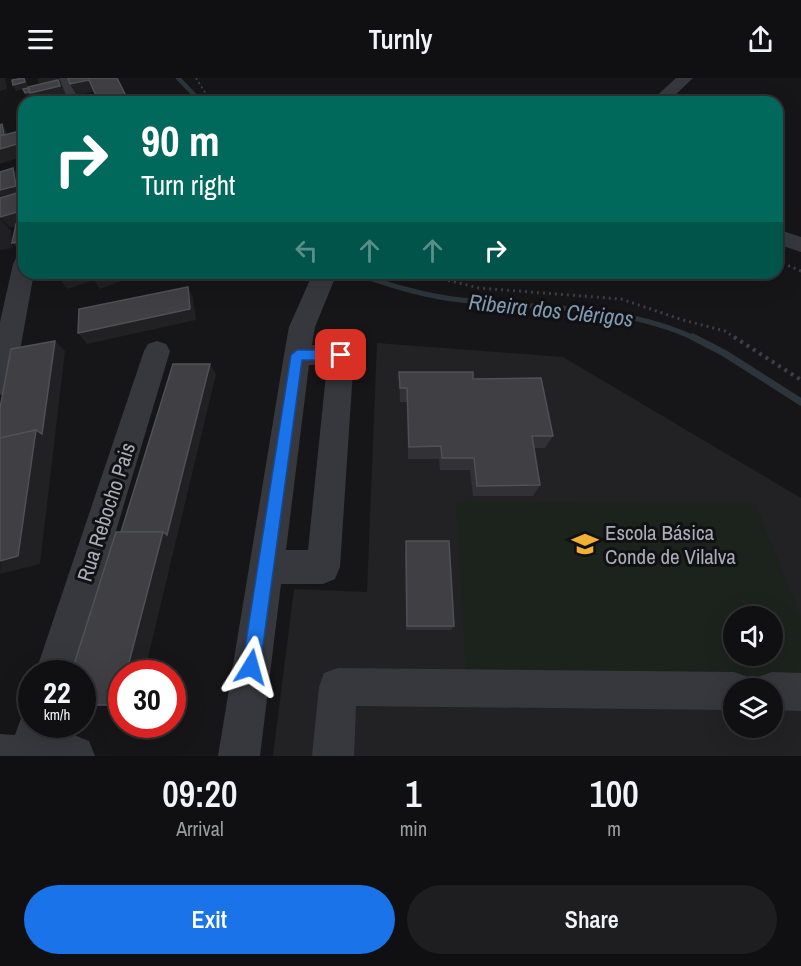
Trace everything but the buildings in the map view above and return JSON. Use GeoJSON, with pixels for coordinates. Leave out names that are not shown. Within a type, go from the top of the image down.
{"type":"FeatureCollection","features":[{"type":"Feature","properties":{"kind":"street"},"geometry":{"type":"LineString","coordinates":[[65,78],[73,96]]}},
{"type":"Feature","properties":{"kind":"street"},"geometry":{"type":"LineString","coordinates":[[664,96],[684,78]]}},
{"type":"Feature","properties":{"kind":"street"},"geometry":{"type":"LineString","coordinates":[[783,238],[801,245]]}},
{"type":"Feature","properties":{"kind":"street"},"geometry":{"type":"LineString","coordinates":[[0,264],[18,262]]}},
{"type":"Feature","properties":{"kind":"street"},"geometry":{"type":"LineString","coordinates":[[0,384],[7,313],[18,279]]}},
{"type":"Feature","properties":{"kind":"street"},"geometry":{"type":"LineString","coordinates":[[238,756],[297,355],[302,327],[322,279]]}},
{"type":"Feature","properties":{"kind":"street","name":"Rua Rebocho Pais"},"geometry":{"type":"LineString","coordinates":[[58,660],[157,351]]}},
{"type":"Feature","properties":{"kind":"street"},"geometry":{"type":"LineString","coordinates":[[266,567],[323,567],[341,355],[297,355]]}},
{"type":"Feature","properties":{"kind":"street"},"geometry":{"type":"LineString","coordinates":[[333,756],[338,687],[723,691]]}},
{"type":"Feature","properties":{"kind":"street"},"geometry":{"type":"LineString","coordinates":[[783,691],[801,692]]}},
{"type":"Feature","properties":{"kind":"street"},"geometry":{"type":"LineString","coordinates":[[28,756],[34,738]]}},
{"type":"Feature","properties":{"kind":"street"},"geometry":{"type":"LineString","coordinates":[[0,755],[74,756]]}},
{"type":"Feature","properties":{"kind":"path"},"geometry":{"type":"LineString","coordinates":[[196,78],[207,96]]}},
{"type":"Feature","properties":{"kind":"path"},"geometry":{"type":"LineString","coordinates":[[783,264],[801,271]]}},
{"type":"Feature","properties":{"kind":"path"},"geometry":{"type":"LineString","coordinates":[[443,279],[479,288],[621,300],[725,331],[801,380]]}},
{"type":"Feature","properties":{"kind":"shaded area","name":"Escola Básica Conde de Vilalva"},"geometry":{"type":"Polygon","coordinates":[[[377,343],[563,357],[801,498],[801,756],[273,756],[294,589],[367,592],[377,343]]]}},
{"type":"Feature","properties":{"kind":"shaded area"},"geometry":{"type":"Polygon","coordinates":[[[456,501],[755,503],[801,616],[801,681],[783,681],[783,678],[723,678],[723,680],[466,678],[456,501]]]}},
{"type":"Feature","properties":{"kind":"waterway","name":"Ribeira dos Clérigos"},"geometry":{"type":"LineString","coordinates":[[178,78],[195,96]]}},
{"type":"Feature","properties":{"kind":"waterway","name":"Ribeira dos Clérigos"},"geometry":{"type":"LineString","coordinates":[[371,279],[407,290],[447,298],[580,310],[639,319],[696,339]]}},
{"type":"Feature","properties":{"kind":"waterway","name":"Ribeira dos Clérigos"},"geometry":{"type":"LineString","coordinates":[[693,337],[724,353],[801,402]]}},
{"type":"Feature","properties":{"kind":"place","name":"Escola Básica Conde de Vilalva"},"geometry":{"type":"Point","coordinates":[585,544]}},
{"type":"Feature","properties":{"kind":"route"},"geometry":{"type":"LineString","coordinates":[[251,667],[297,355],[341,355]]}}]}
